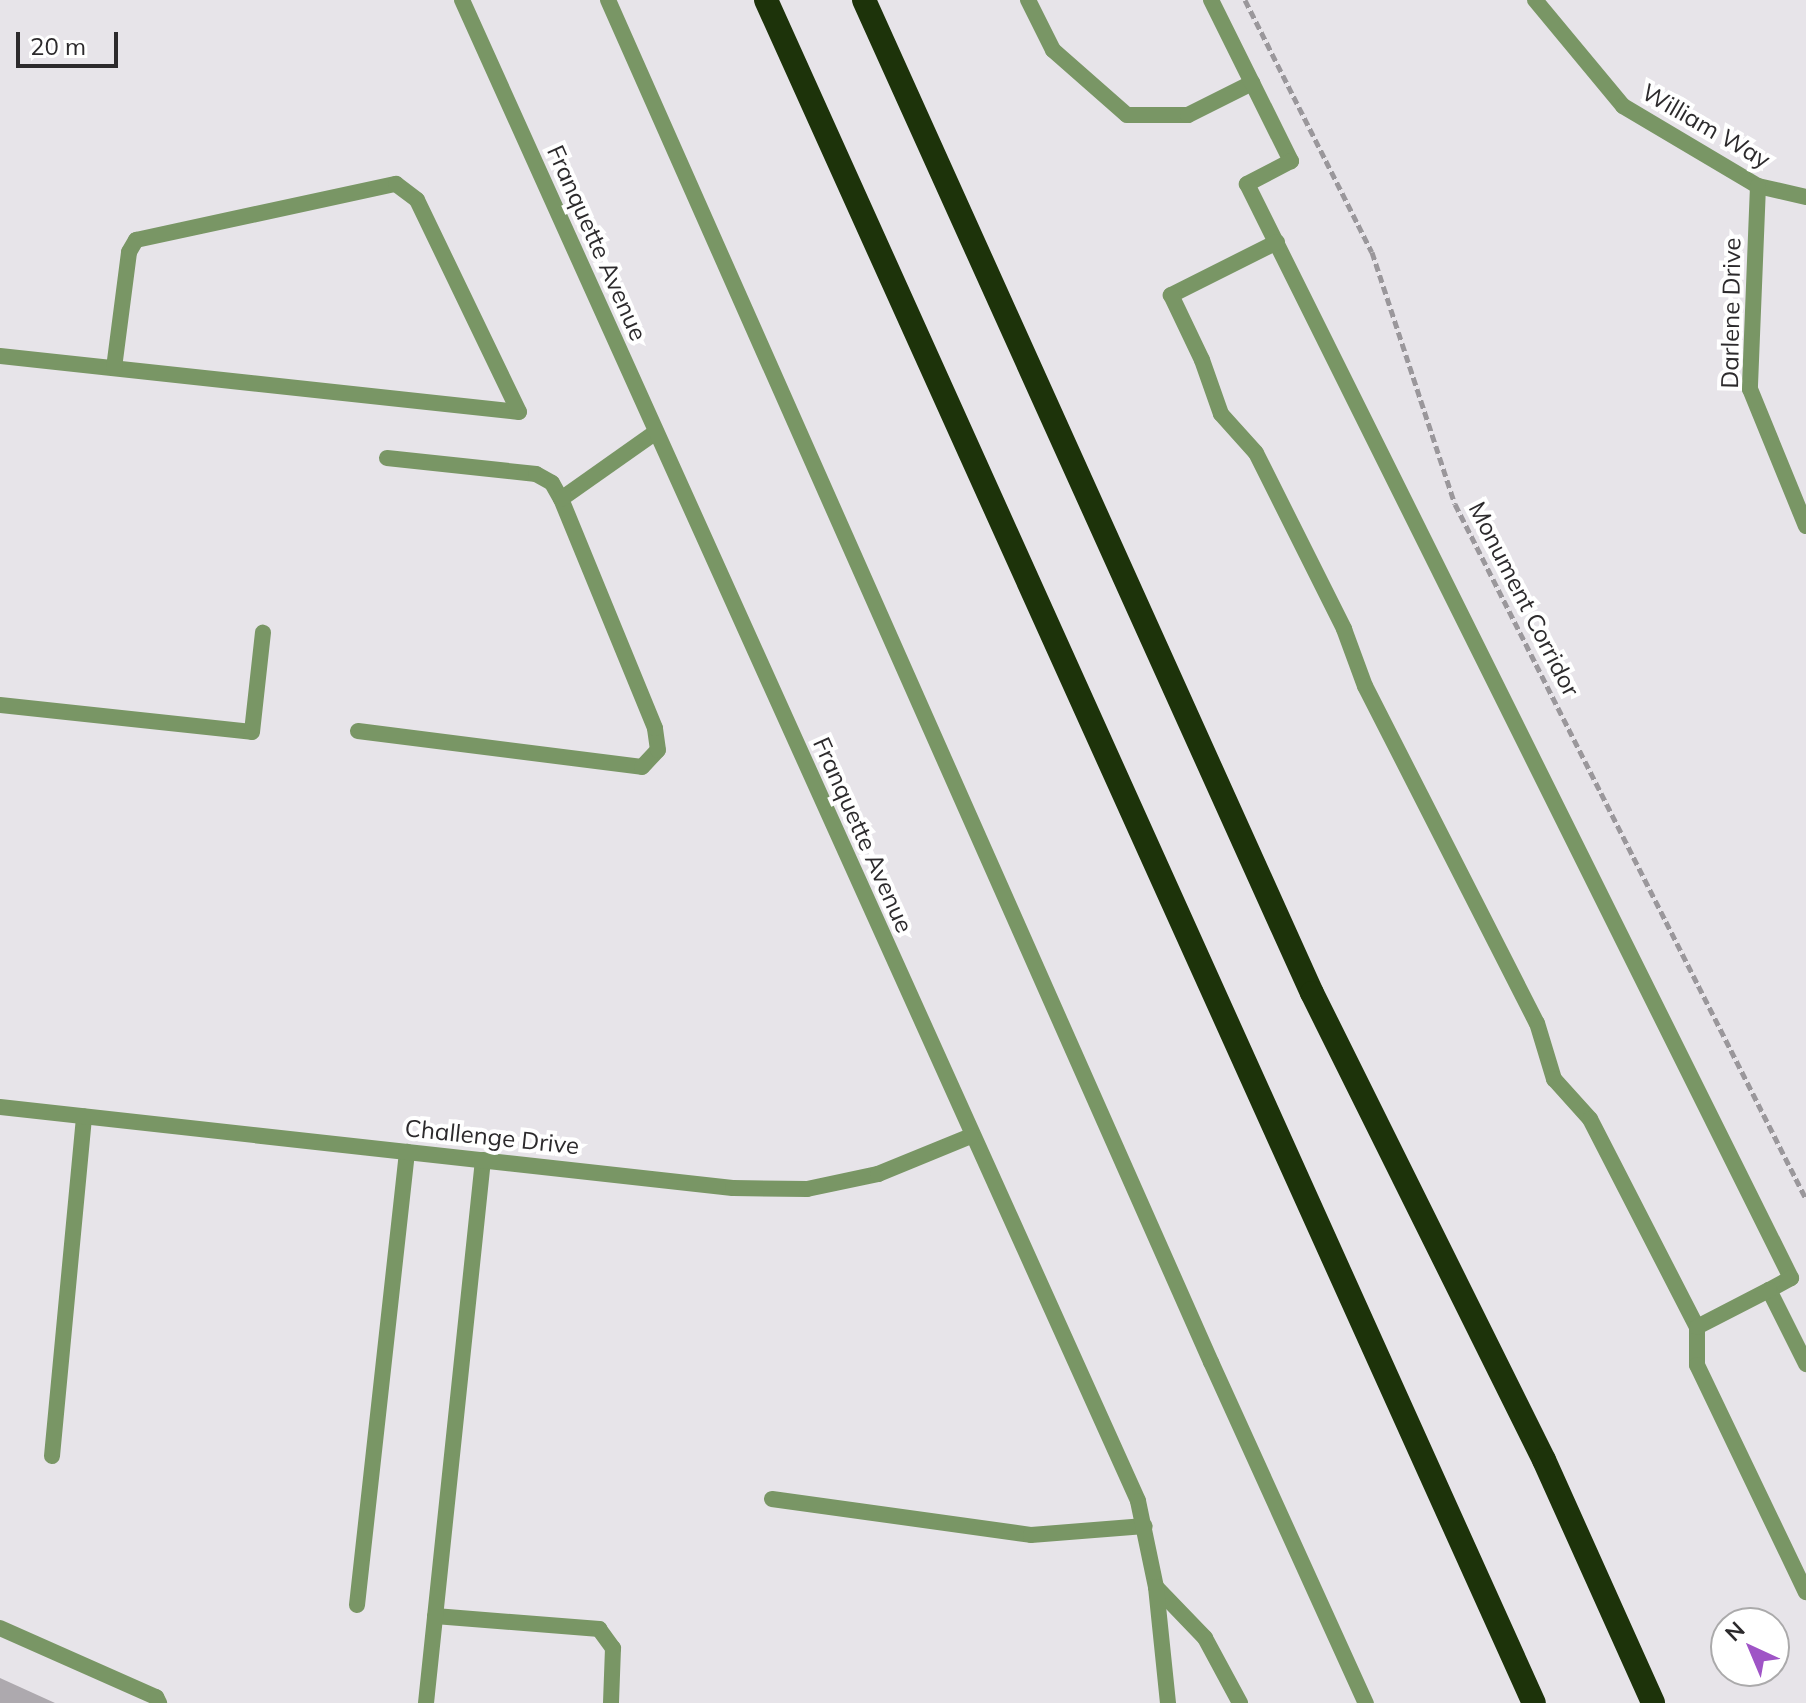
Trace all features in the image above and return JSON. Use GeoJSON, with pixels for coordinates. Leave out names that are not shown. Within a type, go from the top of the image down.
{"type":"FeatureCollection","features":[{"type":"Feature","properties":{"kind":"highway"},"geometry":{"type":"LineString","coordinates":[[766,0],[1534,1703]]}},
{"type":"Feature","properties":{"kind":"highway"},"geometry":{"type":"LineString","coordinates":[[864,0],[1312,993],[1544,1460],[1653,1703]]}},
{"type":"Feature","properties":{"kind":"street","name":"Franquette Avenue"},"geometry":{"type":"LineString","coordinates":[[462,0],[1138,1501],[1156,1587],[1168,1703]]}},
{"type":"Feature","properties":{"kind":"street"},"geometry":{"type":"LineString","coordinates":[[608,0],[1211,1362],[1366,1703]]}},
{"type":"Feature","properties":{"kind":"street"},"geometry":{"type":"LineString","coordinates":[[1028,0],[1053,50],[1127,115],[1188,115],[1252,83]]}},
{"type":"Feature","properties":{"kind":"street"},"geometry":{"type":"LineString","coordinates":[[1211,0],[1291,161],[1247,184],[1791,1278],[1697,1327]]}},
{"type":"Feature","properties":{"kind":"street","name":"William Way"},"geometry":{"type":"LineString","coordinates":[[1535,0],[1623,106],[1758,186],[1806,197]]}},
{"type":"Feature","properties":{"kind":"street"},"geometry":{"type":"LineString","coordinates":[[0,356],[519,412],[417,200],[396,184],[136,240],[129,252],[114,368]]}},
{"type":"Feature","properties":{"kind":"street","name":"Darlene Drive"},"geometry":{"type":"LineString","coordinates":[[1758,186],[1750,389],[1806,526]]}},
{"type":"Feature","properties":{"kind":"street"},"geometry":{"type":"LineString","coordinates":[[1277,242],[1171,295],[1202,360],[1221,414],[1256,453],[1344,629],[1365,686],[1537,1023],[1554,1079],[1590,1119],[1697,1327],[1697,1365],[1806,1592]]}},
{"type":"Feature","properties":{"kind":"street"},"geometry":{"type":"LineString","coordinates":[[561,499],[656,432]]}},
{"type":"Feature","properties":{"kind":"street"},"geometry":{"type":"LineString","coordinates":[[358,731],[642,767],[658,750],[655,728],[552,483],[536,474],[387,458]]}},
{"type":"Feature","properties":{"kind":"street"},"geometry":{"type":"LineString","coordinates":[[0,705],[252,732],[263,633]]}},
{"type":"Feature","properties":{"kind":"street","name":"Challenge Drive"},"geometry":{"type":"LineString","coordinates":[[0,1107],[733,1188],[807,1189],[878,1174],[971,1136]]}},
{"type":"Feature","properties":{"kind":"street"},"geometry":{"type":"LineString","coordinates":[[52,1456],[84,1117]]}},
{"type":"Feature","properties":{"kind":"street"},"geometry":{"type":"LineString","coordinates":[[357,1605],[407,1152]]}},
{"type":"Feature","properties":{"kind":"street"},"geometry":{"type":"LineString","coordinates":[[426,1703],[483,1160]]}},
{"type":"Feature","properties":{"kind":"street"},"geometry":{"type":"LineString","coordinates":[[1769,1290],[1806,1364]]}},
{"type":"Feature","properties":{"kind":"street"},"geometry":{"type":"LineString","coordinates":[[772,1499],[1031,1535],[1145,1526]]}},
{"type":"Feature","properties":{"kind":"street"},"geometry":{"type":"LineString","coordinates":[[1156,1587],[1205,1638],[1240,1703]]}},
{"type":"Feature","properties":{"kind":"street"},"geometry":{"type":"LineString","coordinates":[[435,1616],[599,1629],[613,1648],[611,1703]]}},
{"type":"Feature","properties":{"kind":"street"},"geometry":{"type":"LineString","coordinates":[[0,1628],[156,1697],[159,1703]]}},
{"type":"Feature","properties":{"kind":"path","name":"Monument Corridor"},"geometry":{"type":"LineString","coordinates":[[1245,0],[1372,252],[1455,504],[1806,1199]]}},
{"type":"Feature","properties":{"kind":"building"},"geometry":{"type":"Polygon","coordinates":[[[0,1678],[55,1703],[0,1703],[0,1678]]]}}]}
